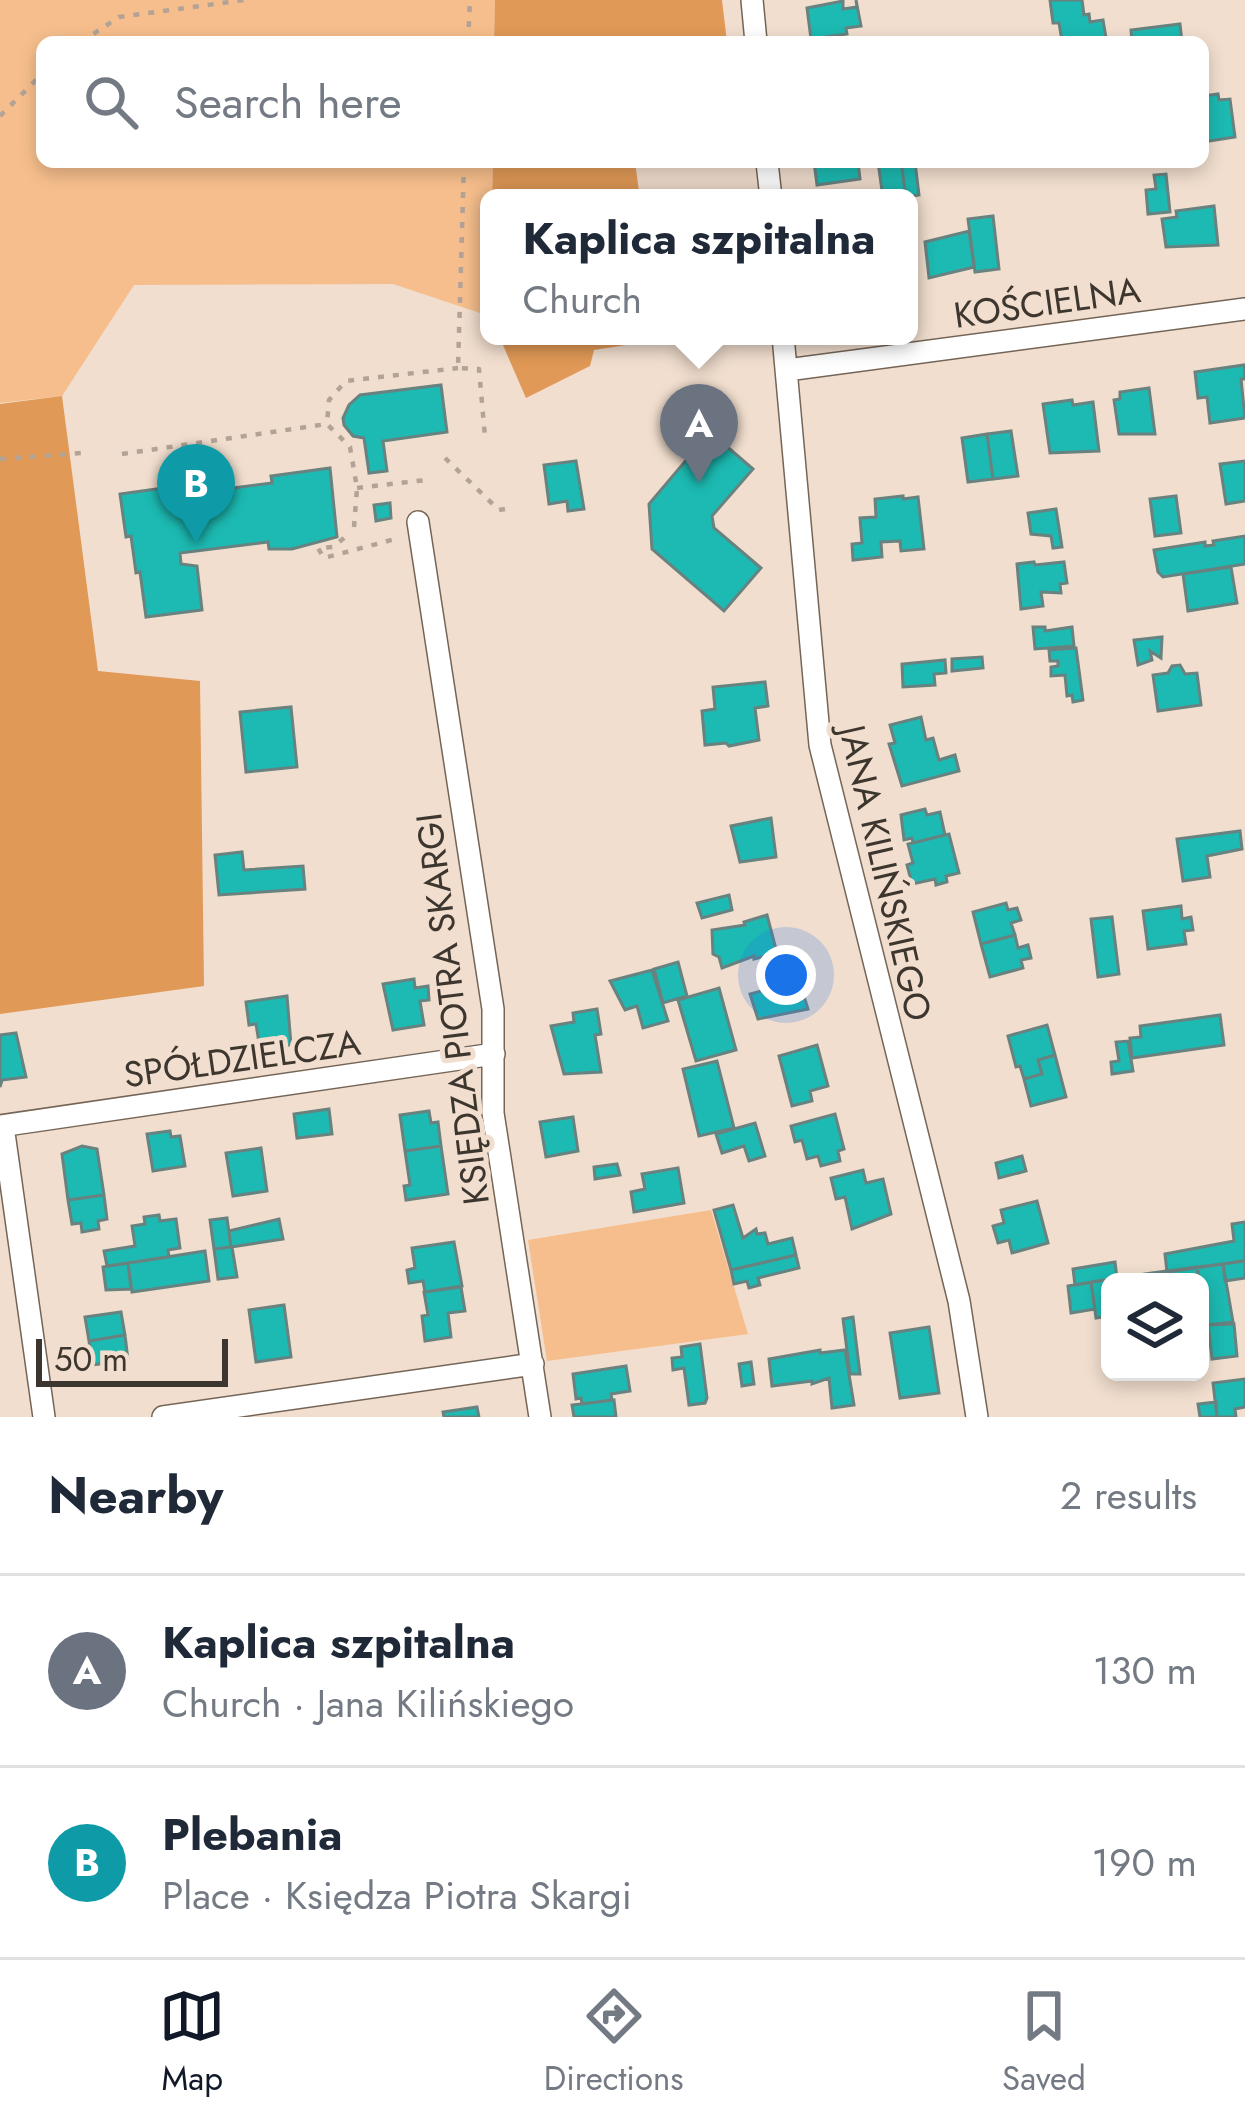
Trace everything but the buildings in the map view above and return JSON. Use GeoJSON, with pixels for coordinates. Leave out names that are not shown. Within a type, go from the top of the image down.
{"type":"FeatureCollection","features":[{"type":"Feature","properties":{"kind":"street"},"geometry":{"type":"LineString","coordinates":[[752,0],[755,36]]}},
{"type":"Feature","properties":{"kind":"street","name":"KOŚCIELNA"},"geometry":{"type":"LineString","coordinates":[[787,370],[1245,309]]}},
{"type":"Feature","properties":{"kind":"street","name":"JANA KILIŃSKIEGO"},"geometry":{"type":"LineString","coordinates":[[784,345],[820,745],[959,1301],[977,1417]]}},
{"type":"Feature","properties":{"kind":"street","name":"KSIĘDZA PIOTRA SKARGI"},"geometry":{"type":"LineString","coordinates":[[411,530],[493,1009],[494,1113],[540,1417]]}},
{"type":"Feature","properties":{"kind":"street","name":"SPÓŁDZIELCZA"},"geometry":{"type":"LineString","coordinates":[[2,1126],[494,1054]]}},
{"type":"Feature","properties":{"kind":"street"},"geometry":{"type":"LineString","coordinates":[[2,1126],[44,1417]]}},
{"type":"Feature","properties":{"kind":"street"},"geometry":{"type":"LineString","coordinates":[[163,1417],[533,1364]]}},
{"type":"Feature","properties":{"kind":"path"},"geometry":{"type":"LineString","coordinates":[[90,36],[118,17],[244,0]]}},
{"type":"Feature","properties":{"kind":"path"},"geometry":{"type":"LineString","coordinates":[[468,36],[470,0]]}},
{"type":"Feature","properties":{"kind":"path"},"geometry":{"type":"LineString","coordinates":[[0,116],[36,80]]}},
{"type":"Feature","properties":{"kind":"path"},"geometry":{"type":"LineString","coordinates":[[458,368],[464,168]]}},
{"type":"Feature","properties":{"kind":"path"},"geometry":{"type":"LineString","coordinates":[[354,527],[356,488],[350,447],[327,424],[329,400],[346,381],[479,369],[485,437]]}},
{"type":"Feature","properties":{"kind":"path"},"geometry":{"type":"LineString","coordinates":[[122,454],[327,424]]}},
{"type":"Feature","properties":{"kind":"path"},"geometry":{"type":"LineString","coordinates":[[0,459],[82,453]]}},
{"type":"Feature","properties":{"kind":"path"},"geometry":{"type":"LineString","coordinates":[[445,458],[499,510],[506,509]]}},
{"type":"Feature","properties":{"kind":"path"},"geometry":{"type":"LineString","coordinates":[[356,488],[426,480]]}},
{"type":"Feature","properties":{"kind":"path"},"geometry":{"type":"LineString","coordinates":[[344,538],[333,547],[318,548],[324,558],[411,530]]}},
{"type":"Feature","properties":{"kind":"shaded area"},"geometry":{"type":"Polygon","coordinates":[[[0,0],[495,0],[494,36],[36,36],[36,168],[493,168],[492,189],[480,189],[480,313],[393,284],[134,285],[62,396],[0,403],[0,0]]]}},
{"type":"Feature","properties":{"kind":"shaded area"},"geometry":{"type":"Polygon","coordinates":[[[495,0],[722,0],[726,36],[494,36],[495,0]]]}},
{"type":"Feature","properties":{"kind":"shaded area"},"geometry":{"type":"Polygon","coordinates":[[[493,168],[636,168],[639,189],[492,189],[493,168]]]}},
{"type":"Feature","properties":{"kind":"shaded area"},"geometry":{"type":"Polygon","coordinates":[[[503,345],[626,345],[594,350],[590,366],[526,398],[503,345]]]}},
{"type":"Feature","properties":{"kind":"shaded area"},"geometry":{"type":"Polygon","coordinates":[[[62,396],[98,671],[200,681],[204,986],[0,1014],[0,404],[62,396]]]}},
{"type":"Feature","properties":{"kind":"shaded area"},"geometry":{"type":"Polygon","coordinates":[[[711,1210],[748,1334],[547,1361],[528,1240],[711,1210]]]}},
{"type":"Feature","properties":{"kind":"place","name":"Kaplica szpitalna"},"geometry":{"type":"Point","coordinates":[699,483]}},
{"type":"Feature","properties":{"kind":"place","name":"Plebania"},"geometry":{"type":"Point","coordinates":[196,543]}}]}
